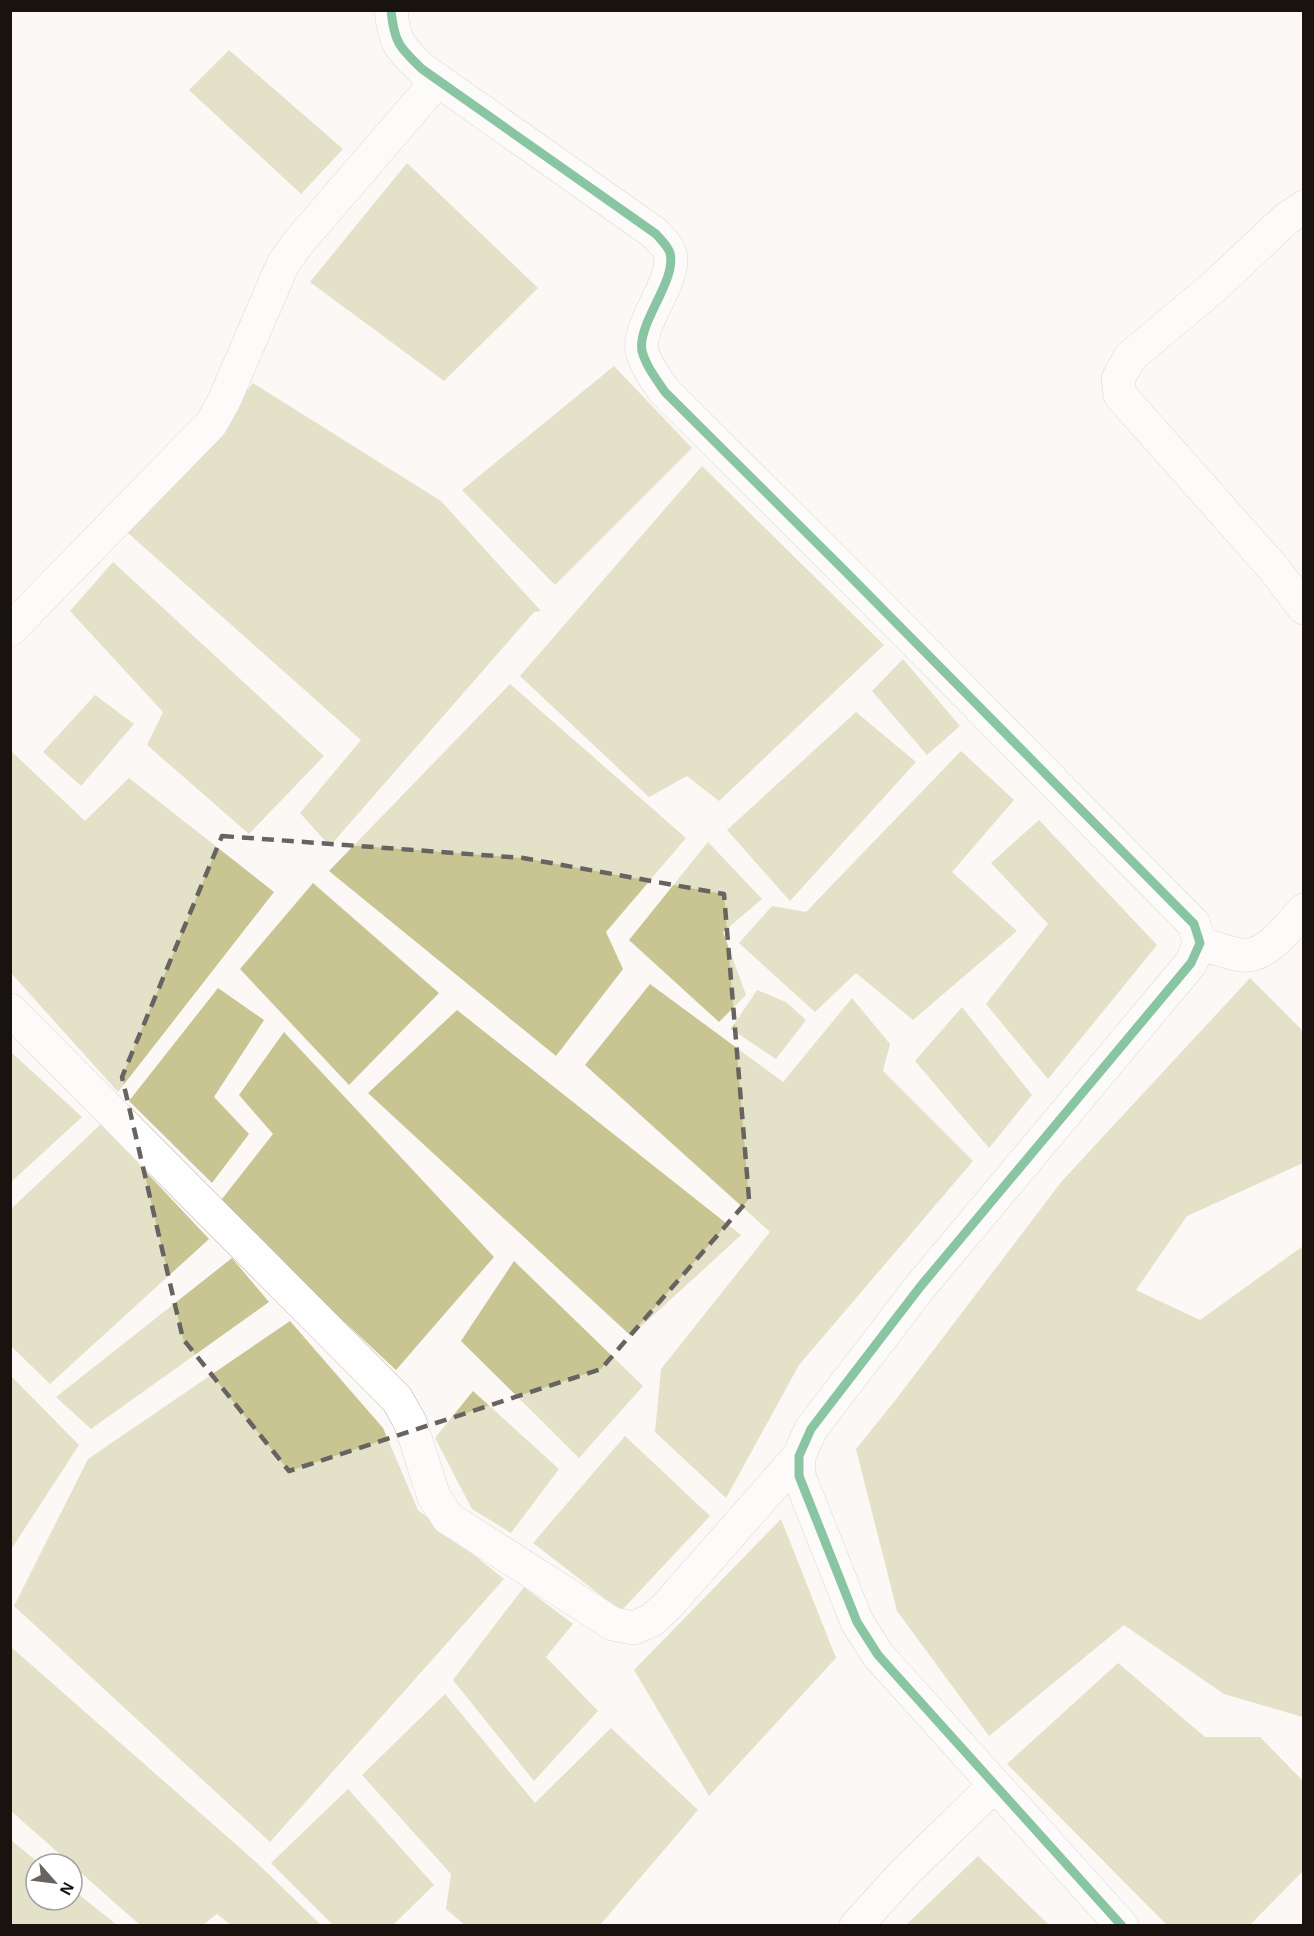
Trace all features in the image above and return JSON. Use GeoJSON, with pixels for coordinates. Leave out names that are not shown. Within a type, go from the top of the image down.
{"type":"FeatureCollection","features":[{"type":"Feature","properties":{"kind":"street"},"geometry":{"type":"LineString","coordinates":[[10,1010],[397,1399],[410,1422],[434,1497],[448,1518],[613,1624],[633,1628],[652,1620],[668,1605],[799,1456],[810,1429],[920,1287],[1191,963],[1200,943],[1194,924],[665,392],[648,366],[642,348],[647,326],[669,273],[670,252],[656,234],[438,80],[405,53],[393,34],[391,10]]}},
{"type":"Feature","properties":{"kind":"street"},"geometry":{"type":"LineString","coordinates":[[10,630],[211,424],[224,401],[283,264],[297,244],[438,80]]}},
{"type":"Feature","properties":{"kind":"street"},"geometry":{"type":"LineString","coordinates":[[1304,207],[1286,219],[1216,285],[1130,357],[1118,379],[1120,395],[1275,570],[1304,608]]}},
{"type":"Feature","properties":{"kind":"street"},"geometry":{"type":"LineString","coordinates":[[1200,943],[1241,955],[1257,954],[1272,944],[1304,910]]}},
{"type":"Feature","properties":{"kind":"street"},"geometry":{"type":"LineString","coordinates":[[799,1456],[799,1476],[857,1622],[878,1655],[1122,1926]]}},
{"type":"Feature","properties":{"kind":"street"},"geometry":{"type":"LineString","coordinates":[[856,1926],[906,1871],[994,1786]]}},
{"type":"Feature","properties":{"kind":"highlighted area"},"geometry":{"type":"Polygon","coordinates":[[[222,836],[523,858],[724,894],[749,1199],[601,1369],[289,1471],[183,1339],[122,1077],[222,836]]]}},
{"type":"Feature","properties":{"kind":"shaded area"},"geometry":{"type":"Polygon","coordinates":[[[229,50],[343,149],[301,194],[189,90],[229,50]]]}},
{"type":"Feature","properties":{"kind":"shaded area"},"geometry":{"type":"Polygon","coordinates":[[[407,163],[538,288],[444,381],[310,282],[407,163]]]}},
{"type":"Feature","properties":{"kind":"shaded area"},"geometry":{"type":"Polygon","coordinates":[[[614,366],[692,448],[555,585],[462,490],[614,366]]]}},
{"type":"Feature","properties":{"kind":"shaded area"},"geometry":{"type":"Polygon","coordinates":[[[253,383],[441,501],[541,611],[534,612],[330,846],[300,813],[361,740],[128,533],[253,383]]]}},
{"type":"Feature","properties":{"kind":"shaded area"},"geometry":{"type":"Polygon","coordinates":[[[702,466],[884,645],[719,801],[687,776],[649,797],[520,676],[702,466]]]}},
{"type":"Feature","properties":{"kind":"shaded area"},"geometry":{"type":"Polygon","coordinates":[[[113,562],[324,756],[249,834],[147,745],[163,712],[70,611],[113,562]]]}},
{"type":"Feature","properties":{"kind":"shaded area"},"geometry":{"type":"Polygon","coordinates":[[[903,659],[960,726],[927,755],[872,691],[903,659]]]}},
{"type":"Feature","properties":{"kind":"shaded area"},"geometry":{"type":"Polygon","coordinates":[[[510,684],[686,838],[606,932],[623,969],[556,1056],[329,871],[510,684]]]}},
{"type":"Feature","properties":{"kind":"shaded area"},"geometry":{"type":"Polygon","coordinates":[[[95,695],[134,724],[81,786],[43,752],[95,695]]]}},
{"type":"Feature","properties":{"kind":"shaded area"},"geometry":{"type":"Polygon","coordinates":[[[856,712],[916,762],[790,901],[727,830],[856,712]]]}},
{"type":"Feature","properties":{"kind":"shaded area"},"geometry":{"type":"Polygon","coordinates":[[[10,750],[85,821],[129,778],[274,892],[118,1092],[11,973],[10,750]]]}},
{"type":"Feature","properties":{"kind":"shaded area"},"geometry":{"type":"Polygon","coordinates":[[[961,751],[1014,800],[952,872],[1017,931],[913,1020],[856,973],[815,1012],[739,943],[772,906],[806,912],[961,751]]]}},
{"type":"Feature","properties":{"kind":"shaded area"},"geometry":{"type":"Polygon","coordinates":[[[1039,820],[1157,945],[1048,1079],[986,1004],[1048,924],[991,863],[1039,820]]]}},
{"type":"Feature","properties":{"kind":"shaded area"},"geometry":{"type":"Polygon","coordinates":[[[708,842],[762,899],[723,932],[746,995],[719,1022],[629,940],[708,842]]]}},
{"type":"Feature","properties":{"kind":"shaded area"},"geometry":{"type":"Polygon","coordinates":[[[313,883],[439,993],[349,1085],[240,969],[313,883]]]}},
{"type":"Feature","properties":{"kind":"shaded area"},"geometry":{"type":"Polygon","coordinates":[[[1250,978],[1301,1029],[1304,1043],[1303,1163],[1187,1216],[1136,1290],[1200,1320],[1303,1246],[1303,1717],[1224,1694],[1124,1625],[989,1736],[897,1611],[856,1449],[1062,1181],[1250,978]]]}},
{"type":"Feature","properties":{"kind":"shaded area"},"geometry":{"type":"Polygon","coordinates":[[[650,984],[783,1082],[852,998],[890,1044],[883,1071],[973,1161],[799,1365],[726,1498],[655,1432],[661,1369],[770,1232],[585,1065],[650,984]]]}},
{"type":"Feature","properties":{"kind":"shaded area"},"geometry":{"type":"Polygon","coordinates":[[[218,988],[264,1020],[214,1097],[249,1134],[212,1183],[129,1101],[218,988]]]}},
{"type":"Feature","properties":{"kind":"shaded area"},"geometry":{"type":"Polygon","coordinates":[[[757,990],[786,1002],[806,1020],[776,1059],[731,1029],[757,990]]]}},
{"type":"Feature","properties":{"kind":"shaded area"},"geometry":{"type":"Polygon","coordinates":[[[962,1007],[1032,1095],[989,1148],[915,1061],[962,1007]]]}},
{"type":"Feature","properties":{"kind":"shaded area"},"geometry":{"type":"Polygon","coordinates":[[[457,1010],[741,1235],[631,1336],[368,1093],[457,1010]]]}},
{"type":"Feature","properties":{"kind":"shaded area"},"geometry":{"type":"Polygon","coordinates":[[[284,1032],[494,1257],[396,1370],[218,1204],[273,1134],[239,1095],[284,1032]]]}},
{"type":"Feature","properties":{"kind":"shaded area"},"geometry":{"type":"Polygon","coordinates":[[[11,1052],[82,1117],[11,1182],[11,1052]]]}},
{"type":"Feature","properties":{"kind":"shaded area"},"geometry":{"type":"Polygon","coordinates":[[[101,1124],[209,1239],[50,1384],[11,1346],[11,1209],[101,1124]]]}},
{"type":"Feature","properties":{"kind":"shaded area"},"geometry":{"type":"Polygon","coordinates":[[[232,1258],[269,1302],[91,1429],[56,1397],[232,1258]]]}},
{"type":"Feature","properties":{"kind":"shaded area"},"geometry":{"type":"Polygon","coordinates":[[[514,1261],[643,1386],[579,1458],[461,1341],[514,1261]]]}},
{"type":"Feature","properties":{"kind":"shaded area"},"geometry":{"type":"Polygon","coordinates":[[[290,1321],[383,1428],[418,1510],[504,1579],[270,1842],[14,1606],[88,1459],[290,1321]]]}},
{"type":"Feature","properties":{"kind":"shaded area"},"geometry":{"type":"Polygon","coordinates":[[[11,1376],[79,1445],[12,1548],[10,1546],[11,1376]]]}},
{"type":"Feature","properties":{"kind":"shaded area"},"geometry":{"type":"Polygon","coordinates":[[[473,1391],[559,1469],[511,1533],[472,1509],[435,1438],[473,1391]]]}},
{"type":"Feature","properties":{"kind":"shaded area"},"geometry":{"type":"Polygon","coordinates":[[[625,1436],[710,1516],[621,1611],[533,1543],[625,1436]]]}},
{"type":"Feature","properties":{"kind":"shaded area"},"geometry":{"type":"Polygon","coordinates":[[[781,1519],[836,1658],[709,1796],[634,1670],[781,1519]]]}},
{"type":"Feature","properties":{"kind":"shaded area"},"geometry":{"type":"Polygon","coordinates":[[[524,1587],[573,1624],[546,1657],[598,1711],[534,1781],[453,1680],[524,1587]]]}},
{"type":"Feature","properties":{"kind":"shaded area"},"geometry":{"type":"Polygon","coordinates":[[[11,1647],[256,1862],[321,1925],[231,1925],[217,1914],[203,1925],[140,1925],[84,1876],[84,1852],[57,1852],[11,1811],[11,1647]]]}},
{"type":"Feature","properties":{"kind":"shaded area"},"geometry":{"type":"Polygon","coordinates":[[[1118,1663],[1205,1737],[1260,1737],[1303,1781],[1303,1871],[1250,1925],[1167,1925],[1007,1764],[1118,1663]]]}},
{"type":"Feature","properties":{"kind":"shaded area"},"geometry":{"type":"Polygon","coordinates":[[[445,1694],[535,1803],[611,1728],[698,1810],[600,1925],[465,1925],[446,1909],[451,1874],[362,1775],[445,1694]]]}},
{"type":"Feature","properties":{"kind":"shaded area"},"geometry":{"type":"Polygon","coordinates":[[[348,1789],[434,1885],[393,1925],[333,1925],[271,1863],[348,1789]]]}},
{"type":"Feature","properties":{"kind":"shaded area"},"geometry":{"type":"Polygon","coordinates":[[[11,1840],[26,1852],[24,1912],[84,1912],[84,1899],[117,1925],[11,1925],[11,1840]]]}},
{"type":"Feature","properties":{"kind":"shaded area"},"geometry":{"type":"Polygon","coordinates":[[[978,1856],[1049,1925],[906,1925],[978,1856]]]}},
{"type":"Feature","properties":{"kind":"cycle path"},"geometry":{"type":"LineString","coordinates":[[391,10],[399,43],[422,69],[662,240],[670,253],[671,264],[663,289],[645,328],[642,351],[665,392],[1194,924],[1200,943],[1191,963],[920,1287],[811,1429],[799,1456],[799,1476],[857,1622],[878,1655],[1122,1926]]}}]}
